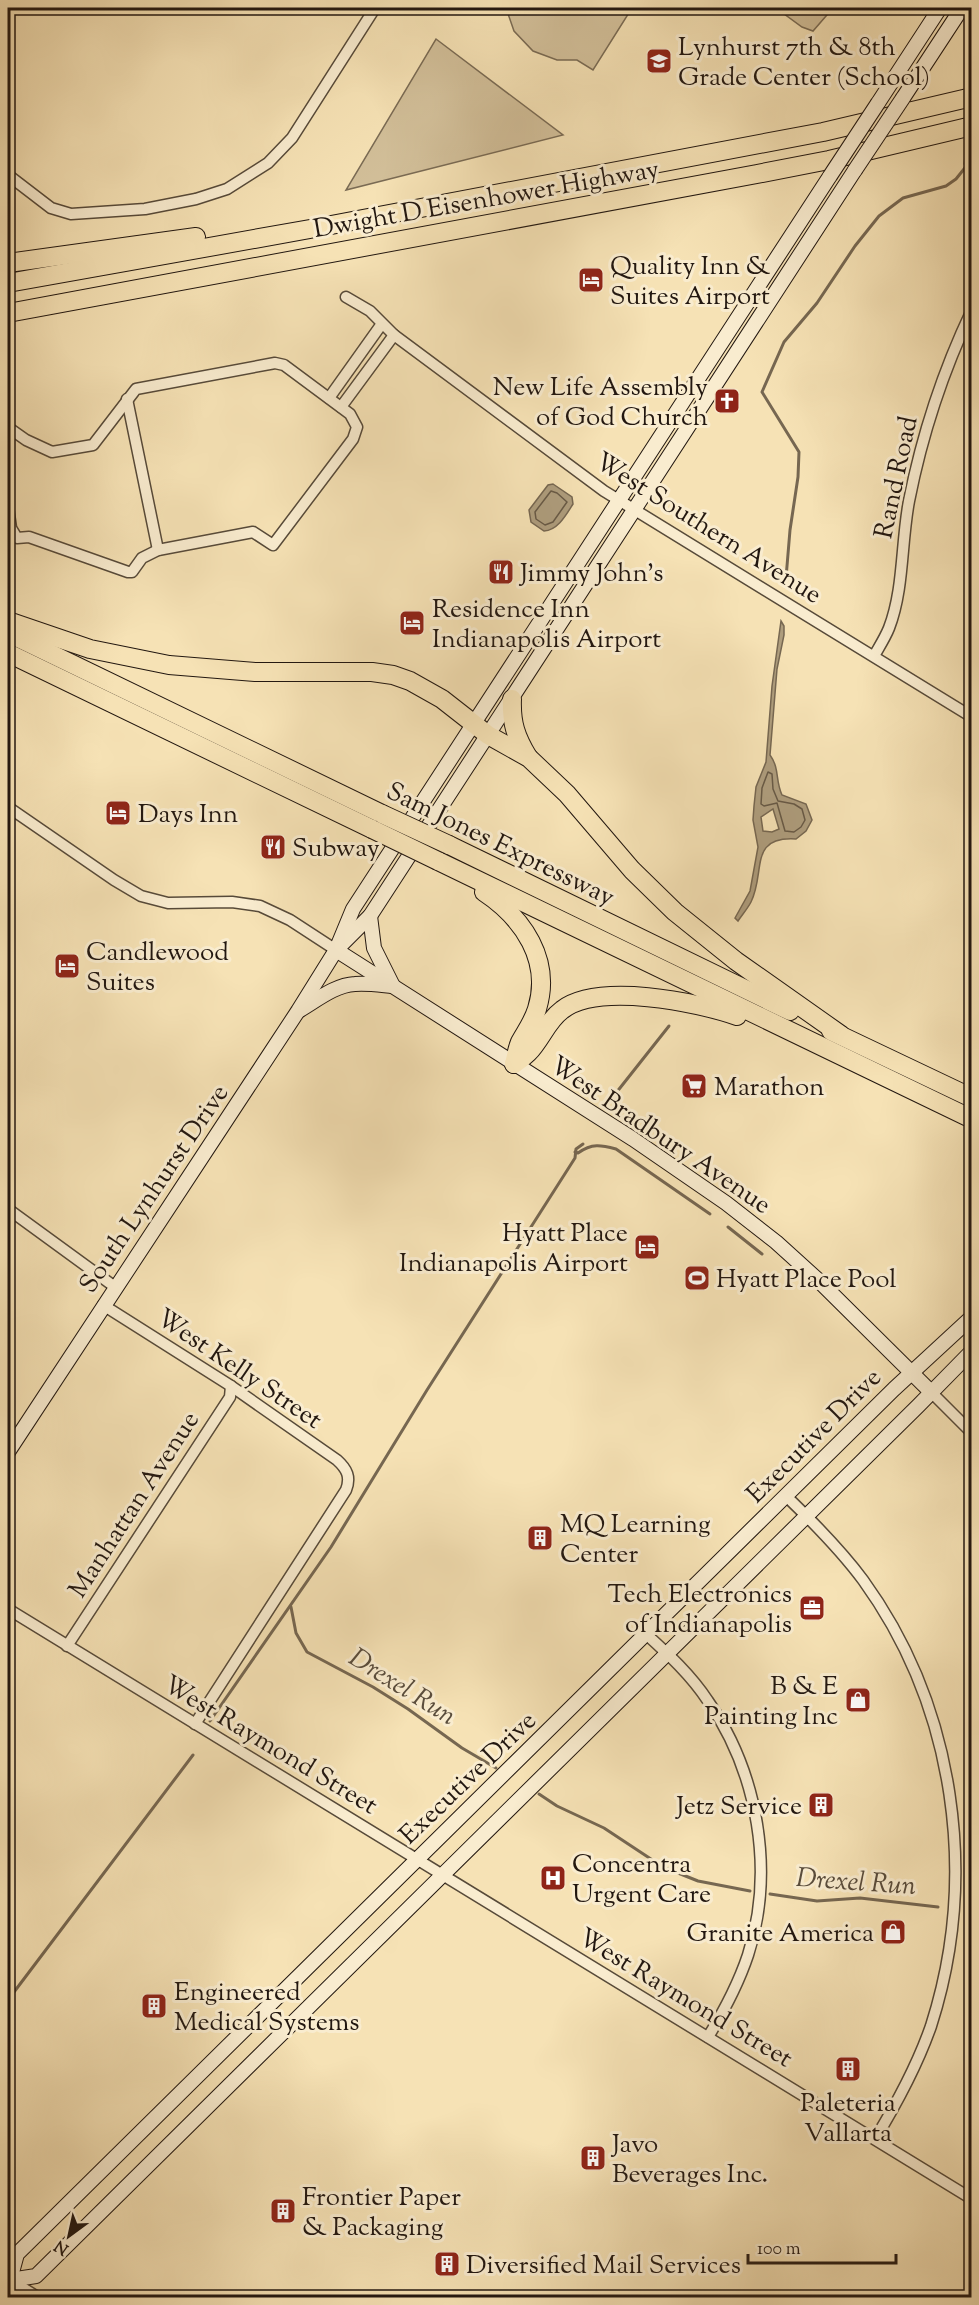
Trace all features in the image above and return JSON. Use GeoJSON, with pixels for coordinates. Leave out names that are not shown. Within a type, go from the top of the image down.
{"type":"FeatureCollection","features":[{"type":"Feature","properties":{"kind":"highway","name":"Dwight D Eisenhower Highway"},"geometry":{"type":"LineString","coordinates":[[8,283],[310,229],[823,132],[972,96]]}},
{"type":"Feature","properties":{"kind":"highway","name":"Dwight D Eisenhower Highway"},"geometry":{"type":"LineString","coordinates":[[8,313],[758,174],[972,126]]}},
{"type":"Feature","properties":{"kind":"highway"},"geometry":{"type":"LineString","coordinates":[[8,263],[194,238],[310,229]]}},
{"type":"Feature","properties":{"kind":"highway"},"geometry":{"type":"LineString","coordinates":[[8,318],[39,307]]}},
{"type":"Feature","properties":{"kind":"highway"},"geometry":{"type":"LineString","coordinates":[[8,621],[90,649],[169,665],[235,671],[361,671],[393,675],[410,681],[442,699],[488,735],[529,758],[567,794],[632,870],[675,912],[736,961],[841,1035]]}},
{"type":"Feature","properties":{"kind":"highway","name":"Sam Jones Expressway"},"geometry":{"type":"LineString","coordinates":[[8,633],[377,821],[438,861],[972,1119]]}},
{"type":"Feature","properties":{"kind":"highway","name":"Sam Jones Expressway"},"geometry":{"type":"LineString","coordinates":[[8,654],[377,821],[449,845],[972,1098]]}},
{"type":"Feature","properties":{"kind":"highway"},"geometry":{"type":"LineString","coordinates":[[512,699],[514,733],[529,758]]}},
{"type":"Feature","properties":{"kind":"highway"},"geometry":{"type":"LineString","coordinates":[[438,861],[507,910],[525,930],[534,946],[540,969],[540,991],[535,1014],[519,1043],[514,1064]]}},
{"type":"Feature","properties":{"kind":"highway"},"geometry":{"type":"LineString","coordinates":[[514,1064],[529,1052],[560,1011],[571,1004],[589,999],[643,997],[697,1004],[809,1040]]}},
{"type":"Feature","properties":{"kind":"main road","name":"South Lynhurst Drive"},"geometry":{"type":"LineString","coordinates":[[8,1452],[298,1011],[336,950],[353,909],[940,8]]}},
{"type":"Feature","properties":{"kind":"main road","name":"South Lynhurst Drive"},"geometry":{"type":"LineString","coordinates":[[336,950],[370,916],[855,170],[963,8]]}},
{"type":"Feature","properties":{"kind":"main road"},"geometry":{"type":"LineString","coordinates":[[298,1011],[348,985],[393,986],[374,948],[370,916]]}},
{"type":"Feature","properties":{"kind":"main road","name":"West Bradbury Avenue"},"geometry":{"type":"LineString","coordinates":[[336,950],[692,1178],[743,1216],[828,1289],[931,1392]]}},
{"type":"Feature","properties":{"kind":"main road","name":"Executive Drive"},"geometry":{"type":"LineString","coordinates":[[972,1317],[912,1372],[17,2254],[9,2282],[36,2276],[972,1351]]}},
{"type":"Feature","properties":{"kind":"street"},"geometry":{"type":"LineString","coordinates":[[8,176],[55,210],[75,214],[145,209],[196,199],[227,189],[259,170],[292,138],[375,8]]}},
{"type":"Feature","properties":{"kind":"street","name":"West Southern Avenue"},"geometry":{"type":"LineString","coordinates":[[346,297],[370,311],[381,325],[394,335],[619,500],[972,717]]}},
{"type":"Feature","properties":{"kind":"street","name":"Rand Road"},"geometry":{"type":"LineString","coordinates":[[874,656],[886,636],[895,609],[908,505],[926,431],[946,369],[972,310]]}},
{"type":"Feature","properties":{"kind":"street"},"geometry":{"type":"LineString","coordinates":[[329,398],[381,325]]}},
{"type":"Feature","properties":{"kind":"street"},"geometry":{"type":"LineString","coordinates":[[341,407],[394,335]]}},
{"type":"Feature","properties":{"kind":"street"},"geometry":{"type":"LineString","coordinates":[[8,429],[52,452],[93,445],[136,389],[275,363],[283,364],[341,407],[355,421],[357,427],[354,437],[273,545],[253,532],[158,549],[142,558],[132,572],[29,537],[17,538],[11,528],[8,507]]}},
{"type":"Feature","properties":{"kind":"street"},"geometry":{"type":"LineString","coordinates":[[127,399],[158,549]]}},
{"type":"Feature","properties":{"kind":"street"},"geometry":{"type":"LineString","coordinates":[[8,807],[141,896],[168,903],[232,902],[260,906],[290,920],[336,950]]}},
{"type":"Feature","properties":{"kind":"street"},"geometry":{"type":"LineString","coordinates":[[8,1209],[115,1287]]}},
{"type":"Feature","properties":{"kind":"street","name":"West Kelly Street"},"geometry":{"type":"LineString","coordinates":[[103,1305],[231,1386],[337,1460],[349,1479],[346,1490],[195,1724]]}},
{"type":"Feature","properties":{"kind":"street","name":"Manhattan Avenue"},"geometry":{"type":"LineString","coordinates":[[67,1646],[230,1397],[231,1386]]}},
{"type":"Feature","properties":{"kind":"street"},"geometry":{"type":"LineString","coordinates":[[931,1392],[972,1433]]}},
{"type":"Feature","properties":{"kind":"street"},"geometry":{"type":"LineString","coordinates":[[786,1496],[807,1516],[861,1577],[898,1638],[920,1683],[934,1721],[949,1780],[955,1820],[956,1910],[945,1980],[917,2061],[902,2093],[874,2139]]}},
{"type":"Feature","properties":{"kind":"street","name":"West Raymond Street"},"geometry":{"type":"LineString","coordinates":[[8,1609],[972,2199]]}},
{"type":"Feature","properties":{"kind":"street"},"geometry":{"type":"LineString","coordinates":[[646,1634],[667,1653],[705,1697],[732,1743],[752,1798],[760,1844],[758,1906],[751,1945],[735,1988],[708,2037]]}},
{"type":"Feature","properties":{"kind":"street"},"geometry":{"type":"LineString","coordinates":[[9,2282],[39,2298]]}},
{"type":"Feature","properties":{"kind":"shaded area"},"geometry":{"type":"Polygon","coordinates":[[[506,8],[632,8],[593,70],[577,60],[557,60],[533,51],[514,31],[506,8]]]}},
{"type":"Feature","properties":{"kind":"shaded area"},"geometry":{"type":"Polygon","coordinates":[[[776,8],[833,8],[813,31],[802,27],[776,8]]]}},
{"type":"Feature","properties":{"kind":"shaded area"},"geometry":{"type":"Polygon","coordinates":[[[436,39],[563,135],[346,190],[436,39]]]}},
{"type":"Feature","properties":{"kind":"water"},"geometry":{"type":"Polygon","coordinates":[[[553,484],[572,497],[573,504],[557,525],[544,531],[531,522],[529,510],[548,485],[553,484]]]}},
{"type":"Feature","properties":{"kind":"water"},"geometry":{"type":"Polygon","coordinates":[[[781,621],[784,626],[784,635],[777,669],[770,755],[775,765],[782,795],[806,804],[812,820],[806,831],[796,839],[771,843],[765,850],[751,902],[738,921],[735,918],[750,891],[758,847],[753,820],[754,806],[756,787],[766,762],[772,686],[781,621]],[[773,809],[761,817],[763,831],[772,832],[779,829],[773,809]]]}},
{"type":"Feature","properties":{"kind":"waterway"},"geometry":{"type":"LineString","coordinates":[[965,164],[966,154]]}},
{"type":"Feature","properties":{"kind":"waterway"},"geometry":{"type":"LineString","coordinates":[[786,578],[799,452],[762,392],[784,342],[817,303],[855,246],[879,216],[903,198],[946,186],[956,179],[972,159]]}},
{"type":"Feature","properties":{"kind":"waterway"},"geometry":{"type":"LineString","coordinates":[[616,1093],[669,1026]]}},
{"type":"Feature","properties":{"kind":"waterway"},"geometry":{"type":"LineString","coordinates":[[210,1721],[331,1547],[427,1390],[575,1158],[576,1149],[583,1144]]}},
{"type":"Feature","properties":{"kind":"waterway"},"geometry":{"type":"LineString","coordinates":[[575,1152],[597,1146],[616,1149],[710,1214]]}},
{"type":"Feature","properties":{"kind":"waterway"},"geometry":{"type":"LineString","coordinates":[[728,1227],[762,1254]]}},
{"type":"Feature","properties":{"kind":"waterway","name":"Drexel Run"},"geometry":{"type":"LineString","coordinates":[[291,1607],[296,1633],[307,1652],[373,1687],[462,1748],[496,1768]]}},
{"type":"Feature","properties":{"kind":"waterway"},"geometry":{"type":"LineString","coordinates":[[8,2000],[193,1755]]}},
{"type":"Feature","properties":{"kind":"waterway","name":"Drexel Run"},"geometry":{"type":"LineString","coordinates":[[539,1794],[557,1806],[604,1828],[663,1867],[698,1881],[750,1891]]}},
{"type":"Feature","properties":{"kind":"waterway","name":"Drexel Run"},"geometry":{"type":"LineString","coordinates":[[770,1894],[817,1901],[860,1898],[938,1907]]}},
{"type":"Feature","properties":{"kind":"place","name":"Lynhurst 7th & 8th Grade Center (School)"},"geometry":{"type":"Point","coordinates":[659,61]}},
{"type":"Feature","properties":{"kind":"place","name":"Quality Inn & Suites Airport"},"geometry":{"type":"Point","coordinates":[591,280]}},
{"type":"Feature","properties":{"kind":"place","name":"New Life Assembly of God Church"},"geometry":{"type":"Point","coordinates":[727,401]}},
{"type":"Feature","properties":{"kind":"place","name":"Jimmy John's"},"geometry":{"type":"Point","coordinates":[501,572]}},
{"type":"Feature","properties":{"kind":"place","name":"Residence Inn Indianapolis Airport"},"geometry":{"type":"Point","coordinates":[412,623]}},
{"type":"Feature","properties":{"kind":"place","name":"Days Inn"},"geometry":{"type":"Point","coordinates":[118,813]}},
{"type":"Feature","properties":{"kind":"place","name":"Subway"},"geometry":{"type":"Point","coordinates":[273,847]}},
{"type":"Feature","properties":{"kind":"place","name":"Candlewood Suites"},"geometry":{"type":"Point","coordinates":[67,966]}},
{"type":"Feature","properties":{"kind":"place","name":"Marathon"},"geometry":{"type":"Point","coordinates":[694,1086]}},
{"type":"Feature","properties":{"kind":"place","name":"Hyatt Place Indianapolis Airport"},"geometry":{"type":"Point","coordinates":[647,1247]}},
{"type":"Feature","properties":{"kind":"place","name":"Hyatt Place Pool"},"geometry":{"type":"Point","coordinates":[697,1278]}},
{"type":"Feature","properties":{"kind":"place","name":"MQ Learning Center"},"geometry":{"type":"Point","coordinates":[540,1538]}},
{"type":"Feature","properties":{"kind":"place","name":"Tech Electronics of Indianapolis"},"geometry":{"type":"Point","coordinates":[812,1608]}},
{"type":"Feature","properties":{"kind":"place","name":"B & E Painting Inc"},"geometry":{"type":"Point","coordinates":[858,1700]}},
{"type":"Feature","properties":{"kind":"place","name":"Jetz Service"},"geometry":{"type":"Point","coordinates":[821,1805]}},
{"type":"Feature","properties":{"kind":"place","name":"Concentra Urgent Care"},"geometry":{"type":"Point","coordinates":[553,1878]}},
{"type":"Feature","properties":{"kind":"place","name":"Granite America"},"geometry":{"type":"Point","coordinates":[893,1932]}},
{"type":"Feature","properties":{"kind":"place","name":"Engineered Medical Systems"},"geometry":{"type":"Point","coordinates":[154,2006]}},
{"type":"Feature","properties":{"kind":"place","name":"Paleteria Vallarta"},"geometry":{"type":"Point","coordinates":[848,2069]}},
{"type":"Feature","properties":{"kind":"place","name":"Javo Beverages Inc."},"geometry":{"type":"Point","coordinates":[593,2158]}},
{"type":"Feature","properties":{"kind":"place","name":"Frontier Paper & Packaging"},"geometry":{"type":"Point","coordinates":[283,2211]}},
{"type":"Feature","properties":{"kind":"place","name":"Diversified Mail Services"},"geometry":{"type":"Point","coordinates":[447,2264]}}]}
